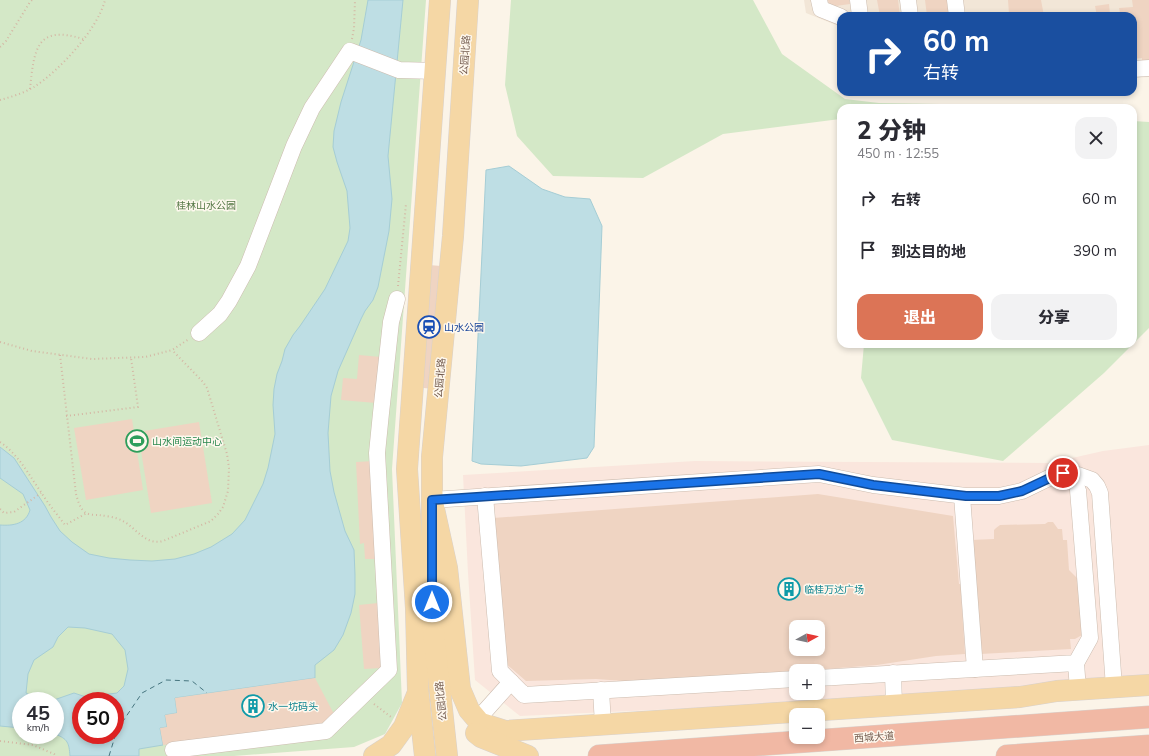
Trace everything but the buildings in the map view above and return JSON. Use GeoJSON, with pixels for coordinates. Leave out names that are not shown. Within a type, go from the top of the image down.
{"type":"FeatureCollection","features":[{"type":"Feature","properties":{"kind":"highway","name":"西城大道"},"geometry":{"type":"LineString","coordinates":[[599,756],[1149,717]]}},
{"type":"Feature","properties":{"kind":"highway"},"geometry":{"type":"LineString","coordinates":[[1008,756],[1149,746]]}},
{"type":"Feature","properties":{"kind":"main road"},"geometry":{"type":"LineString","coordinates":[[425,756],[418,691],[416,608],[407,469],[440,0]]}},
{"type":"Feature","properties":{"kind":"main road","name":"公园北路"},"geometry":{"type":"LineString","coordinates":[[447,756],[432,617],[432,458],[453,236],[468,0]]}},
{"type":"Feature","properties":{"kind":"main road"},"geometry":{"type":"LineString","coordinates":[[432,500],[447,568],[460,689],[469,710],[480,723],[505,731],[1020,697],[1057,691],[1149,685]]}},
{"type":"Feature","properties":{"kind":"main road"},"geometry":{"type":"LineString","coordinates":[[440,689],[456,716],[481,737],[528,756]]}},
{"type":"Feature","properties":{"kind":"main road"},"geometry":{"type":"LineString","coordinates":[[374,756],[391,745],[404,727],[418,691]]}},
{"type":"Feature","properties":{"kind":"street"},"geometry":{"type":"LineString","coordinates":[[819,0],[821,9],[837,15]]}},
{"type":"Feature","properties":{"kind":"street"},"geometry":{"type":"LineString","coordinates":[[858,0],[860,12]]}},
{"type":"Feature","properties":{"kind":"street"},"geometry":{"type":"LineString","coordinates":[[908,0],[910,12]]}},
{"type":"Feature","properties":{"kind":"street"},"geometry":{"type":"LineString","coordinates":[[955,0],[956,12]]}},
{"type":"Feature","properties":{"kind":"street"},"geometry":{"type":"LineString","coordinates":[[199,333],[220,314],[229,301],[248,266],[294,146],[312,108],[350,50],[399,70],[436,71]]}},
{"type":"Feature","properties":{"kind":"street"},"geometry":{"type":"LineString","coordinates":[[1137,69],[1149,68]]}},
{"type":"Feature","properties":{"kind":"street"},"geometry":{"type":"LineString","coordinates":[[173,750],[326,731],[389,670],[377,453],[391,322],[397,299]]}},
{"type":"Feature","properties":{"kind":"street"},"geometry":{"type":"LineString","coordinates":[[432,500],[819,474],[873,485],[962,496],[999,496],[1022,491],[1061,474],[1078,475],[1092,480],[1097,486],[1100,496],[1114,687]]}},
{"type":"Feature","properties":{"kind":"street"},"geometry":{"type":"LineString","coordinates":[[1078,490],[1090,638],[1076,663],[1078,690]]}},
{"type":"Feature","properties":{"kind":"street"},"geometry":{"type":"LineString","coordinates":[[485,496],[500,671],[524,695],[789,679]]}},
{"type":"Feature","properties":{"kind":"street"},"geometry":{"type":"LineString","coordinates":[[962,496],[975,669]]}},
{"type":"Feature","properties":{"kind":"street"},"geometry":{"type":"LineString","coordinates":[[825,678],[1076,663]]}},
{"type":"Feature","properties":{"kind":"street"},"geometry":{"type":"LineString","coordinates":[[892,674],[894,705]]}},
{"type":"Feature","properties":{"kind":"street"},"geometry":{"type":"LineString","coordinates":[[477,720],[511,682]]}},
{"type":"Feature","properties":{"kind":"street"},"geometry":{"type":"LineString","coordinates":[[601,690],[603,725]]}},
{"type":"Feature","properties":{"kind":"path"},"geometry":{"type":"LineString","coordinates":[[0,47],[6,41],[32,0]]}},
{"type":"Feature","properties":{"kind":"path"},"geometry":{"type":"LineString","coordinates":[[0,100],[30,89],[47,77],[61,64],[95,23],[103,9],[105,0]]}},
{"type":"Feature","properties":{"kind":"path"},"geometry":{"type":"LineString","coordinates":[[350,50],[354,28],[355,0]]}},
{"type":"Feature","properties":{"kind":"path"},"geometry":{"type":"LineString","coordinates":[[30,89],[37,48],[42,40],[64,34],[83,39]]}},
{"type":"Feature","properties":{"kind":"path"},"geometry":{"type":"LineString","coordinates":[[397,299],[406,204]]}},
{"type":"Feature","properties":{"kind":"path"},"geometry":{"type":"LineString","coordinates":[[0,342],[32,351],[92,360],[145,357],[172,350],[199,333]]}},
{"type":"Feature","properties":{"kind":"path"},"geometry":{"type":"LineString","coordinates":[[60,355],[76,494],[80,507],[87,513],[121,520],[140,533],[147,540],[157,542],[211,522],[222,507],[228,491],[229,468],[227,454],[209,395],[203,382],[172,350]]}},
{"type":"Feature","properties":{"kind":"path"},"geometry":{"type":"LineString","coordinates":[[66,416],[138,407],[131,358]]}},
{"type":"Feature","properties":{"kind":"path"},"geometry":{"type":"LineString","coordinates":[[0,442],[14,453],[65,525],[87,513]]}},
{"type":"Feature","properties":{"kind":"path"},"geometry":{"type":"LineString","coordinates":[[0,509],[4,513],[14,512],[41,493]]}},
{"type":"Feature","properties":{"kind":"path"},"geometry":{"type":"LineString","coordinates":[[363,695],[404,727]]}},
{"type":"Feature","properties":{"kind":"path"},"geometry":{"type":"LineString","coordinates":[[0,741],[33,745],[56,756]]}},
{"type":"Feature","properties":{"kind":"shaded area"},"geometry":{"type":"Polygon","coordinates":[[[804,0],[1149,0],[1149,77],[1137,78],[1137,12],[837,12],[837,25],[806,13],[804,0]]]}},
{"type":"Feature","properties":{"kind":"shaded area","name":"临桂万达广场"},"geometry":{"type":"Polygon","coordinates":[[[1149,445],[1149,674],[959,696],[520,716],[475,680],[463,475],[695,461],[1050,463],[1103,451],[1149,445]]]}},
{"type":"Feature","properties":{"kind":"green space","name":"桂林山水公园"},"geometry":{"type":"Polygon","coordinates":[[[0,0],[426,0],[392,469],[402,703],[385,734],[354,747],[234,756],[0,756],[0,0]]]}},
{"type":"Feature","properties":{"kind":"green space"},"geometry":{"type":"Polygon","coordinates":[[[511,0],[753,0],[782,54],[837,93],[837,96],[841,96],[845,99],[879,103],[940,104],[837,104],[837,119],[723,134],[643,178],[553,176],[517,136],[505,85],[511,0]]]}},
{"type":"Feature","properties":{"kind":"green space"},"geometry":{"type":"Polygon","coordinates":[[[1137,121],[1149,122],[1149,328],[1137,340],[1137,121]]]}},
{"type":"Feature","properties":{"kind":"green space"},"geometry":{"type":"Polygon","coordinates":[[[864,348],[1129,348],[1104,373],[1003,461],[892,440],[861,378],[864,348]]]}},
{"type":"Feature","properties":{"kind":"water"},"geometry":{"type":"Polygon","coordinates":[[[368,0],[403,0],[388,156],[392,199],[389,231],[378,287],[373,300],[361,319],[338,371],[331,396],[328,433],[330,471],[334,492],[345,531],[354,550],[355,594],[351,613],[343,635],[334,650],[315,665],[315,678],[175,698],[177,713],[165,715],[167,727],[160,728],[163,745],[139,749],[139,756],[70,756],[67,742],[64,739],[64,696],[72,694],[72,744],[124,744],[124,692],[118,692],[124,686],[128,669],[125,650],[112,634],[85,628],[68,627],[58,637],[53,647],[34,660],[28,674],[26,692],[12,692],[12,727],[0,726],[0,525],[10,525],[22,521],[28,515],[30,510],[23,494],[0,478],[0,447],[14,458],[60,531],[89,554],[130,560],[152,561],[175,559],[194,554],[211,547],[232,534],[245,520],[263,484],[268,468],[275,434],[273,405],[274,389],[285,349],[325,289],[348,241],[350,228],[347,191],[333,147],[334,131],[341,102],[361,40],[368,0]]]}},
{"type":"Feature","properties":{"kind":"water"},"geometry":{"type":"Polygon","coordinates":[[[509,166],[542,189],[565,197],[590,199],[602,226],[594,447],[587,458],[521,466],[481,464],[472,461],[486,170],[509,166]]]}},
{"type":"Feature","properties":{"kind":"ferry route"},"geometry":{"type":"LineString","coordinates":[[109,756],[117,730],[142,693],[166,680],[192,681],[207,693]]}},
{"type":"Feature","properties":{"kind":"place","name":"山水公园"},"geometry":{"type":"Point","coordinates":[429,327]}},
{"type":"Feature","properties":{"kind":"place","name":"山水间运动中心"},"geometry":{"type":"Point","coordinates":[137,441]}},
{"type":"Feature","properties":{"kind":"place","name":"临桂万达广场"},"geometry":{"type":"Point","coordinates":[789,589]}},
{"type":"Feature","properties":{"kind":"place","name":"水一坊码头"},"geometry":{"type":"Point","coordinates":[253,706]}},
{"type":"Feature","properties":{"kind":"route"},"geometry":{"type":"LineString","coordinates":[[432,602],[432,500],[819,474],[873,485],[966,496],[999,496],[1031,488],[1063,473]]}}]}
